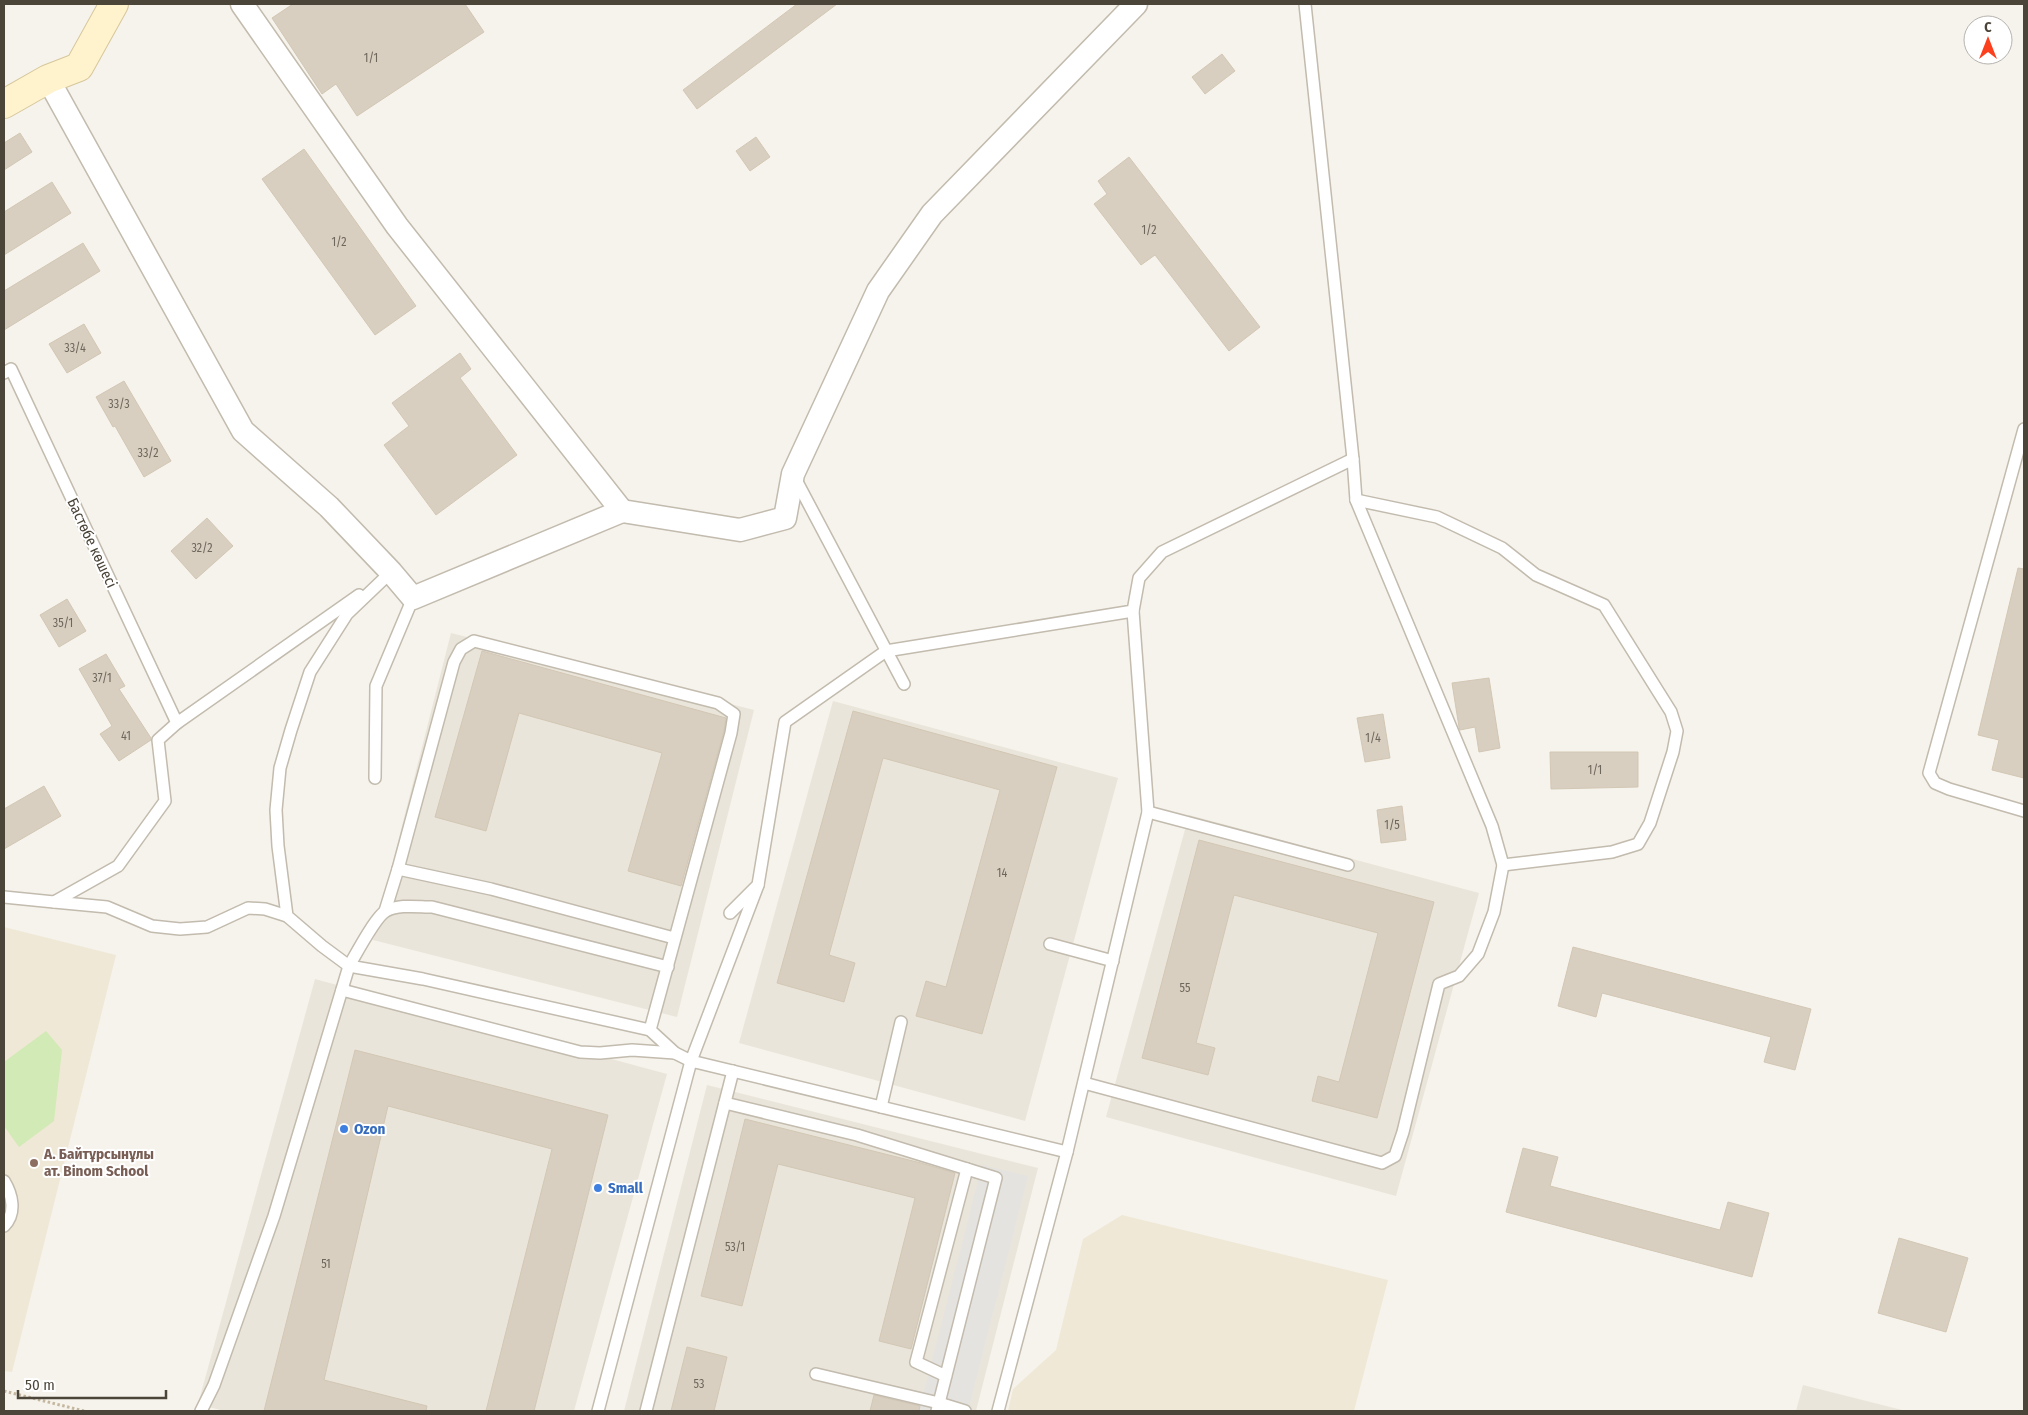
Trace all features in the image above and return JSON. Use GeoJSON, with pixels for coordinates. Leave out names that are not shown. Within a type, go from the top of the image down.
{"type":"FeatureCollection","features":[{"type":"Feature","properties":{"kind":"street"},"geometry":{"type":"LineString","coordinates":[[4,104],[48,79],[79,67],[114,4]]}},
{"type":"Feature","properties":{"kind":"street"},"geometry":{"type":"LineString","coordinates":[[242,4],[397,226],[622,511]]}},
{"type":"Feature","properties":{"kind":"street"},"geometry":{"type":"LineString","coordinates":[[48,79],[243,431],[329,507],[413,598],[622,511],[740,530],[784,518],[793,474],[878,291],[932,214],[1136,4]]}},
{"type":"Feature","properties":{"kind":"lane"},"geometry":{"type":"LineString","coordinates":[[1084,1083],[1382,1163],[1396,1156],[1438,984],[1458,976],[1478,954],[1494,912],[1503,865],[1492,826],[1356,500],[1305,4]]}},
{"type":"Feature","properties":{"kind":"lane","name":"Бастөбе көшесі"},"geometry":{"type":"LineString","coordinates":[[4,373],[11,369],[177,723]]}},
{"type":"Feature","properties":{"kind":"lane"},"geometry":{"type":"LineString","coordinates":[[2024,429],[1929,773],[1934,783],[1949,790],[2024,811]]}},
{"type":"Feature","properties":{"kind":"lane"},"geometry":{"type":"LineString","coordinates":[[998,1411],[1067,1152],[1148,812],[1132,612],[1139,578],[1162,552],[1353,459]]}},
{"type":"Feature","properties":{"kind":"lane"},"geometry":{"type":"LineString","coordinates":[[793,474],[904,684]]}},
{"type":"Feature","properties":{"kind":"lane"},"geometry":{"type":"LineString","coordinates":[[1356,500],[1438,517],[1502,548],[1536,575],[1604,605],[1671,712],[1677,731],[1673,752],[1650,823],[1638,844],[1612,852],[1503,865]]}},
{"type":"Feature","properties":{"kind":"lane"},"geometry":{"type":"LineString","coordinates":[[54,902],[118,866],[165,801],[158,740],[177,723],[391,572]]}},
{"type":"Feature","properties":{"kind":"lane"},"geometry":{"type":"LineString","coordinates":[[287,916],[278,846],[276,810],[280,768],[291,730],[310,672],[315,664],[347,614],[391,572]]}},
{"type":"Feature","properties":{"kind":"lane"},"geometry":{"type":"LineString","coordinates":[[375,778],[376,686],[413,598]]}},
{"type":"Feature","properties":{"kind":"lane"},"geometry":{"type":"LineString","coordinates":[[598,1411],[692,1061],[758,885],[784,722],[886,651],[1132,612]]}},
{"type":"Feature","properties":{"kind":"lane"},"geometry":{"type":"LineString","coordinates":[[201,1411],[214,1385],[274,1216],[350,966],[364,940],[385,911],[454,662],[462,649],[474,641],[718,703],[734,714],[731,733],[650,1030]]}},
{"type":"Feature","properties":{"kind":"lane"},"geometry":{"type":"LineString","coordinates":[[1148,812],[1348,865]]}},
{"type":"Feature","properties":{"kind":"lane"},"geometry":{"type":"LineString","coordinates":[[398,869],[491,889],[674,938]]}},
{"type":"Feature","properties":{"kind":"lane"},"geometry":{"type":"LineString","coordinates":[[730,914],[758,885]]}},
{"type":"Feature","properties":{"kind":"lane"},"geometry":{"type":"LineString","coordinates":[[4,897],[107,907],[152,926],[180,929],[207,927],[248,908],[265,909],[287,916],[322,946],[350,966],[423,978],[650,1030],[675,1054]]}},
{"type":"Feature","properties":{"kind":"lane"},"geometry":{"type":"LineString","coordinates":[[385,911],[402,906],[432,907],[668,967]]}},
{"type":"Feature","properties":{"kind":"lane"},"geometry":{"type":"LineString","coordinates":[[1050,944],[1113,961]]}},
{"type":"Feature","properties":{"kind":"lane"},"geometry":{"type":"LineString","coordinates":[[342,990],[580,1052],[600,1054],[632,1050],[675,1054],[692,1061],[733,1072],[1067,1152]]}},
{"type":"Feature","properties":{"kind":"lane"},"geometry":{"type":"LineString","coordinates":[[881,1108],[901,1022]]}},
{"type":"Feature","properties":{"kind":"lane"},"geometry":{"type":"LineString","coordinates":[[646,1411],[733,1072]]}},
{"type":"Feature","properties":{"kind":"lane"},"geometry":{"type":"LineString","coordinates":[[725,1102],[857,1135],[996,1178],[938,1407]]}},
{"type":"Feature","properties":{"kind":"lane"},"geometry":{"type":"LineString","coordinates":[[946,1376],[916,1362],[967,1169]]}},
{"type":"Feature","properties":{"kind":"lane"},"geometry":{"type":"LineString","coordinates":[[4,1181],[13,1197],[12,1208],[4,1226]]}},
{"type":"Feature","properties":{"kind":"lane"},"geometry":{"type":"LineString","coordinates":[[816,1374],[938,1407],[965,1411]]}},
{"type":"Feature","properties":{"kind":"path"},"geometry":{"type":"LineString","coordinates":[[4,1391],[84,1411]]}},
{"type":"Feature","properties":{"kind":"shaded area"},"geometry":{"type":"Polygon","coordinates":[[[451,633],[754,710],[677,1017],[373,940],[451,633]]]}},
{"type":"Feature","properties":{"kind":"shaded area"},"geometry":{"type":"Polygon","coordinates":[[[833,701],[1118,778],[1025,1121],[739,1043],[833,701]]]}},
{"type":"Feature","properties":{"kind":"shaded area"},"geometry":{"type":"Polygon","coordinates":[[[1189,815],[1479,893],[1396,1196],[1106,1117],[1189,815]]]}},
{"type":"Feature","properties":{"kind":"shaded area","name":"А. Байтұрсынұлы ат. Binom School"},"geometry":{"type":"Polygon","coordinates":[[[4,927],[116,955],[12,1372],[4,1371],[4,927]]]}},
{"type":"Feature","properties":{"kind":"shaded area"},"geometry":{"type":"Polygon","coordinates":[[[315,979],[667,1074],[574,1411],[224,1411],[198,1404],[315,979]]]}},
{"type":"Feature","properties":{"kind":"shaded area"},"geometry":{"type":"Polygon","coordinates":[[[707,1085],[1038,1168],[976,1411],[624,1411],[707,1085]]]}},
{"type":"Feature","properties":{"kind":"shaded area"},"geometry":{"type":"Polygon","coordinates":[[[982,1165],[1028,1176],[968,1411],[919,1411],[982,1165]]]}},
{"type":"Feature","properties":{"kind":"shaded area"},"geometry":{"type":"Polygon","coordinates":[[[1122,1215],[1388,1280],[1354,1411],[1008,1411],[1013,1389],[1056,1350],[1083,1239],[1122,1215]]]}},
{"type":"Feature","properties":{"kind":"shaded area"},"geometry":{"type":"Polygon","coordinates":[[[1803,1385],[1906,1411],[1796,1411],[1803,1385]]]}},
{"type":"Feature","properties":{"kind":"green space"},"geometry":{"type":"Polygon","coordinates":[[[46,1031],[62,1050],[54,1121],[19,1147],[4,1126],[4,1062],[46,1031]]]}},
{"type":"Feature","properties":{"kind":"building"},"geometry":{"type":"Polygon","coordinates":[[[293,4],[465,4],[484,32],[357,116],[336,84],[322,94],[272,18],[293,4]]]}},
{"type":"Feature","properties":{"kind":"building"},"geometry":{"type":"Polygon","coordinates":[[[797,4],[837,4],[697,109],[683,90],[797,4]]]}},
{"type":"Feature","properties":{"kind":"building"},"geometry":{"type":"Polygon","coordinates":[[[1222,54],[1235,71],[1205,94],[1192,77],[1222,54]]]}},
{"type":"Feature","properties":{"kind":"building"},"geometry":{"type":"Polygon","coordinates":[[[20,133],[32,152],[4,170],[4,143],[20,133]]]}},
{"type":"Feature","properties":{"kind":"building"},"geometry":{"type":"Polygon","coordinates":[[[756,137],[770,157],[750,171],[736,151],[756,137]]]}},
{"type":"Feature","properties":{"kind":"building"},"geometry":{"type":"Polygon","coordinates":[[[304,149],[416,306],[375,335],[262,179],[304,149]]]}},
{"type":"Feature","properties":{"kind":"building"},"geometry":{"type":"Polygon","coordinates":[[[1129,157],[1260,327],[1229,351],[1155,255],[1141,265],[1094,204],[1107,194],[1098,181],[1129,157]]]}},
{"type":"Feature","properties":{"kind":"building"},"geometry":{"type":"Polygon","coordinates":[[[52,182],[71,213],[4,255],[4,212],[52,182]]]}},
{"type":"Feature","properties":{"kind":"building"},"geometry":{"type":"Polygon","coordinates":[[[83,243],[100,271],[4,330],[4,291],[83,243]]]}},
{"type":"Feature","properties":{"kind":"building"},"geometry":{"type":"Polygon","coordinates":[[[84,324],[101,353],[67,373],[49,344],[84,324]]]}},
{"type":"Feature","properties":{"kind":"building"},"geometry":{"type":"Polygon","coordinates":[[[460,353],[471,369],[460,378],[517,455],[436,515],[384,445],[409,426],[392,403],[460,353]]]}},
{"type":"Feature","properties":{"kind":"building"},"geometry":{"type":"Polygon","coordinates":[[[124,381],[171,461],[144,477],[96,397],[124,381]]]}},
{"type":"Feature","properties":{"kind":"building"},"geometry":{"type":"Polygon","coordinates":[[[207,518],[233,546],[196,579],[171,551],[207,518]]]}},
{"type":"Feature","properties":{"kind":"building"},"geometry":{"type":"Polygon","coordinates":[[[2018,568],[2024,569],[2024,778],[1992,770],[1999,740],[1978,735],[2018,568]]]}},
{"type":"Feature","properties":{"kind":"building"},"geometry":{"type":"Polygon","coordinates":[[[67,599],[86,631],[59,647],[40,615],[67,599]]]}},
{"type":"Feature","properties":{"kind":"building"},"geometry":{"type":"Polygon","coordinates":[[[482,651],[726,718],[681,886],[628,871],[662,753],[519,713],[486,831],[435,817],[482,651]]]}},
{"type":"Feature","properties":{"kind":"building"},"geometry":{"type":"Polygon","coordinates":[[[106,654],[125,686],[119,689],[151,738],[151,740],[119,761],[100,734],[112,726],[79,669],[106,654]]]}},
{"type":"Feature","properties":{"kind":"building"},"geometry":{"type":"Polygon","coordinates":[[[1489,678],[1500,748],[1479,752],[1475,727],[1460,730],[1452,683],[1489,678]]]}},
{"type":"Feature","properties":{"kind":"building"},"geometry":{"type":"Polygon","coordinates":[[[853,711],[1057,767],[982,1034],[916,1016],[926,981],[946,987],[1000,790],[883,758],[829,955],[855,963],[844,1002],[777,983],[853,711]]]}},
{"type":"Feature","properties":{"kind":"building"},"geometry":{"type":"Polygon","coordinates":[[[1383,714],[1390,758],[1365,762],[1357,718],[1383,714]]]}},
{"type":"Feature","properties":{"kind":"building"},"geometry":{"type":"Polygon","coordinates":[[[1550,752],[1638,752],[1638,787],[1551,789],[1550,752]]]}},
{"type":"Feature","properties":{"kind":"building"},"geometry":{"type":"Polygon","coordinates":[[[44,786],[61,816],[4,849],[4,809],[44,786]]]}},
{"type":"Feature","properties":{"kind":"building"},"geometry":{"type":"Polygon","coordinates":[[[1402,806],[1406,840],[1381,843],[1377,810],[1402,806]]]}},
{"type":"Feature","properties":{"kind":"building"},"geometry":{"type":"Polygon","coordinates":[[[1199,840],[1434,902],[1377,1118],[1312,1101],[1318,1076],[1339,1082],[1378,933],[1234,895],[1196,1043],[1215,1048],[1208,1075],[1142,1058],[1199,840]]]}},
{"type":"Feature","properties":{"kind":"building"},"geometry":{"type":"Polygon","coordinates":[[[1573,947],[1811,1009],[1795,1070],[1764,1062],[1771,1037],[1602,993],[1596,1017],[1558,1006],[1573,947]]]}},
{"type":"Feature","properties":{"kind":"building"},"geometry":{"type":"Polygon","coordinates":[[[355,1050],[608,1115],[534,1411],[486,1411],[552,1149],[388,1106],[324,1380],[427,1406],[426,1411],[264,1411],[355,1050]]]}},
{"type":"Feature","properties":{"kind":"building"},"geometry":{"type":"Polygon","coordinates":[[[745,1119],[955,1173],[911,1349],[879,1341],[915,1198],[778,1164],[742,1306],[701,1296],[745,1119]]]}},
{"type":"Feature","properties":{"kind":"building"},"geometry":{"type":"Polygon","coordinates":[[[1523,1148],[1558,1157],[1550,1186],[1720,1230],[1728,1202],[1769,1213],[1752,1277],[1506,1212],[1523,1148]]]}},
{"type":"Feature","properties":{"kind":"building"},"geometry":{"type":"Polygon","coordinates":[[[1899,1238],[1968,1258],[1946,1332],[1878,1313],[1899,1238]]]}},
{"type":"Feature","properties":{"kind":"building"},"geometry":{"type":"Polygon","coordinates":[[[687,1347],[727,1357],[714,1411],[671,1411],[687,1347]]]}},
{"type":"Feature","properties":{"kind":"building"},"geometry":{"type":"Polygon","coordinates":[[[874,1395],[920,1406],[919,1411],[870,1411],[874,1395]]]}},
{"type":"Feature","properties":{"kind":"place","name":"Ozon"},"geometry":{"type":"Point","coordinates":[344,1129]}},
{"type":"Feature","properties":{"kind":"place","name":"А. Байтұрсынұлы ат. Binom School"},"geometry":{"type":"Point","coordinates":[34,1163]}},
{"type":"Feature","properties":{"kind":"place","name":"Small"},"geometry":{"type":"Point","coordinates":[598,1188]}}]}
